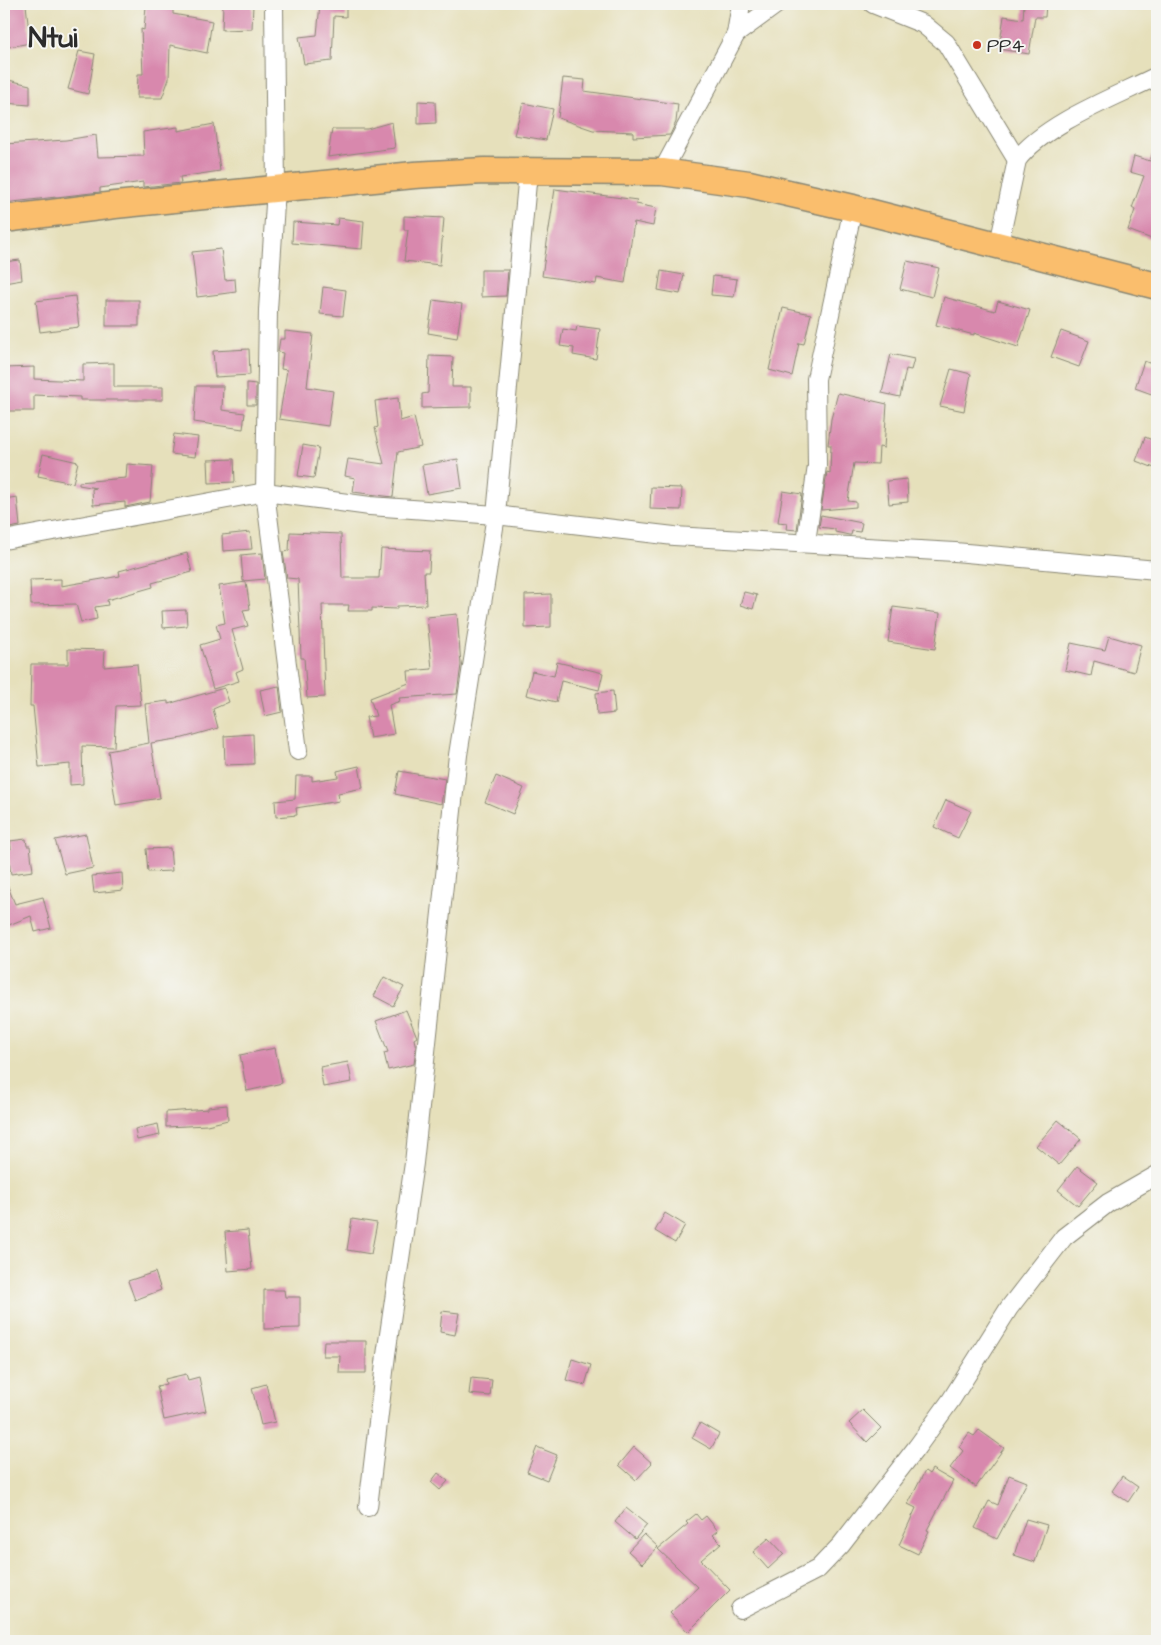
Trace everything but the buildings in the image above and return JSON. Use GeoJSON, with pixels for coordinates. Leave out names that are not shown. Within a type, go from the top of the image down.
{"type":"FeatureCollection","features":[{"type":"Feature","properties":{"kind":"highway"},"geometry":{"type":"LineString","coordinates":[[4,219],[276,188],[414,175],[484,171],[662,172],[749,184],[999,244],[1157,286]]}},
{"type":"Feature","properties":{"kind":"street"},"geometry":{"type":"LineString","coordinates":[[274,4],[276,188],[268,310],[265,492],[298,751]]}},
{"type":"Feature","properties":{"kind":"street"},"geometry":{"type":"LineString","coordinates":[[662,172],[736,34],[741,4]]}},
{"type":"Feature","properties":{"kind":"street"},"geometry":{"type":"LineString","coordinates":[[736,34],[776,4]]}},
{"type":"Feature","properties":{"kind":"street"},"geometry":{"type":"LineString","coordinates":[[873,4],[923,24],[946,43],[1017,160]]}},
{"type":"Feature","properties":{"kind":"street"},"geometry":{"type":"LineString","coordinates":[[999,244],[1017,160],[1025,150],[1052,129],[1157,76]]}},
{"type":"Feature","properties":{"kind":"street"},"geometry":{"type":"LineString","coordinates":[[368,1507],[386,1355],[414,1163],[458,755],[496,515],[528,172]]}},
{"type":"Feature","properties":{"kind":"street"},"geometry":{"type":"LineString","coordinates":[[806,542],[816,466],[816,379],[853,208]]}},
{"type":"Feature","properties":{"kind":"street"},"geometry":{"type":"LineString","coordinates":[[4,540],[265,492],[370,506],[496,515],[674,536],[956,552],[1157,570]]}},
{"type":"Feature","properties":{"kind":"street"},"geometry":{"type":"LineString","coordinates":[[740,1609],[818,1568],[841,1545],[923,1439],[951,1400],[1009,1308],[1064,1236],[1101,1208],[1157,1175]]}},
{"type":"Feature","properties":{"kind":"place","name":"PP4"},"geometry":{"type":"Point","coordinates":[977,45]}},
{"type":"Feature","properties":{"kind":"district","name":"Ntui"},"geometry":{"type":"Point","coordinates":[53,37]}}]}
